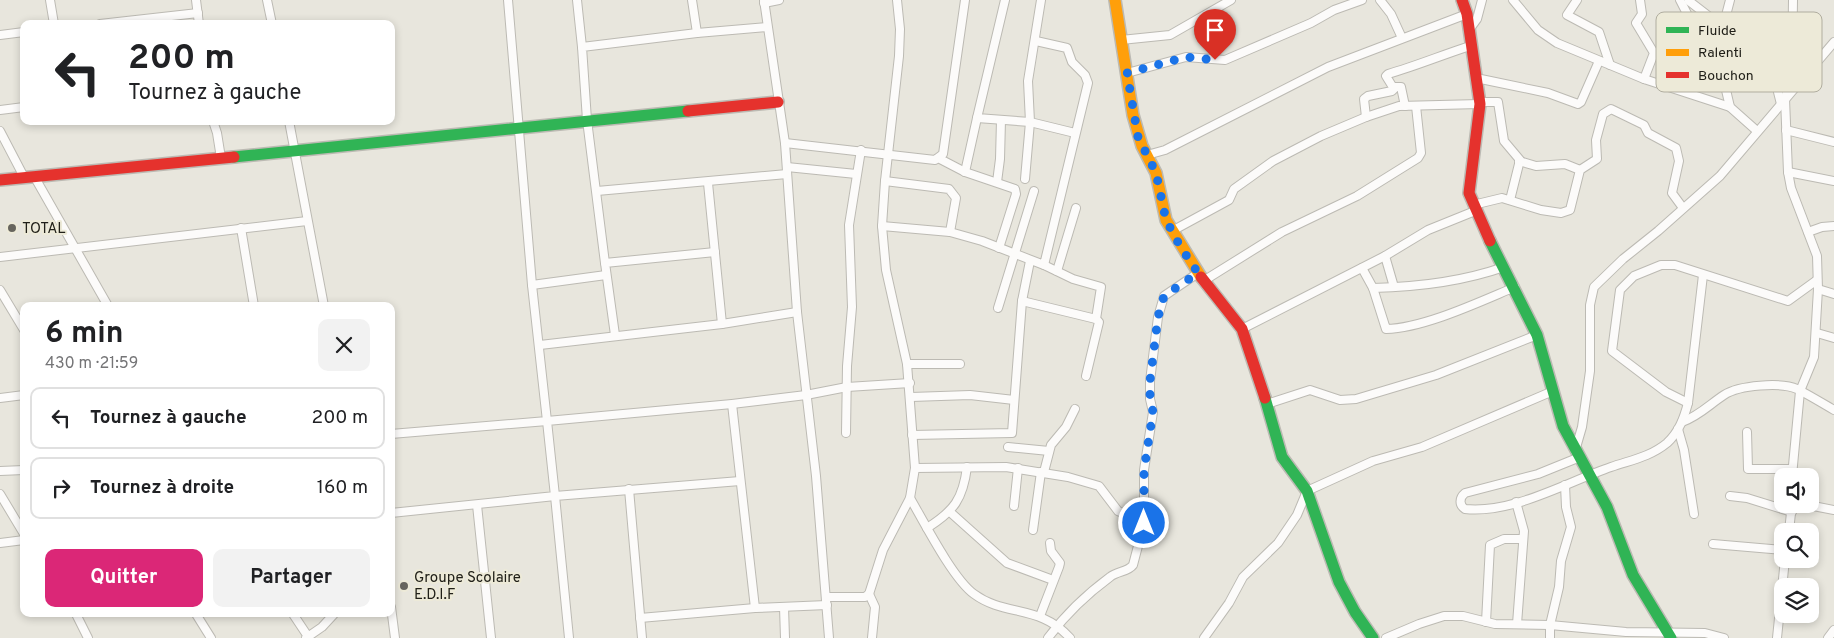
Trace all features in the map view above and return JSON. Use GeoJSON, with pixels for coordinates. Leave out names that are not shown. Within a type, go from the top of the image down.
{"type":"FeatureCollection","features":[{"type":"Feature","properties":{"kind":"street"},"geometry":{"type":"LineString","coordinates":[[50,0],[53,20]]}},
{"type":"Feature","properties":{"kind":"street"},"geometry":{"type":"LineString","coordinates":[[196,0],[199,20]]}},
{"type":"Feature","properties":{"kind":"street"},"geometry":{"type":"LineString","coordinates":[[267,0],[271,20]]}},
{"type":"Feature","properties":{"kind":"street"},"geometry":{"type":"LineString","coordinates":[[508,0],[532,285],[540,345],[569,638]]}},
{"type":"Feature","properties":{"kind":"street"},"geometry":{"type":"LineString","coordinates":[[577,0],[587,120],[615,335]]}},
{"type":"Feature","properties":{"kind":"street"},"geometry":{"type":"LineString","coordinates":[[692,0],[697,33]]}},
{"type":"Feature","properties":{"kind":"street"},"geometry":{"type":"LineString","coordinates":[[779,0],[764,2],[785,143],[797,312],[816,476],[829,638]]}},
{"type":"Feature","properties":{"kind":"street"},"geometry":{"type":"LineString","coordinates":[[872,638],[874,607],[869,594],[883,550],[910,498],[915,468],[910,384],[886,270],[882,226],[899,56],[900,29],[897,0]]}},
{"type":"Feature","properties":{"kind":"street"},"geometry":{"type":"LineString","coordinates":[[940,159],[943,154],[965,0]]}},
{"type":"Feature","properties":{"kind":"street"},"geometry":{"type":"LineString","coordinates":[[965,172],[1005,0]]}},
{"type":"Feature","properties":{"kind":"street"},"geometry":{"type":"LineString","coordinates":[[1025,179],[1030,122],[1028,81],[1036,41],[1041,0]]}},
{"type":"Feature","properties":{"kind":"street"},"geometry":{"type":"LineString","coordinates":[[1115,0],[1138,137],[1156,173],[1165,213],[1172,231],[1202,277],[1242,329],[1282,456],[1307,492],[1339,582],[1373,638]]}},
{"type":"Feature","properties":{"kind":"street"},"geometry":{"type":"LineString","coordinates":[[1121,40],[1170,35],[1231,0]]}},
{"type":"Feature","properties":{"kind":"street"},"geometry":{"type":"LineString","coordinates":[[1127,73],[1186,57],[1225,60],[1311,23],[1334,10],[1362,0]]}},
{"type":"Feature","properties":{"kind":"street"},"geometry":{"type":"LineString","coordinates":[[1380,0],[1391,14],[1402,38]]}},
{"type":"Feature","properties":{"kind":"street"},"geometry":{"type":"LineString","coordinates":[[1462,0],[1467,14],[1470,46],[1480,103],[1468,193],[1537,335],[1563,426],[1615,525],[1624,556],[1633,575],[1669,635]]}},
{"type":"Feature","properties":{"kind":"street"},"geometry":{"type":"LineString","coordinates":[[1469,30],[1477,19],[1482,0]]}},
{"type":"Feature","properties":{"kind":"street"},"geometry":{"type":"LineString","coordinates":[[1513,0],[1538,30],[1557,43],[1656,83]]}},
{"type":"Feature","properties":{"kind":"street"},"geometry":{"type":"LineString","coordinates":[[1577,0],[1567,15],[1599,32],[1610,65]]}},
{"type":"Feature","properties":{"kind":"street"},"geometry":{"type":"LineString","coordinates":[[1640,0],[1642,14],[1636,23],[1654,53],[1644,79]]}},
{"type":"Feature","properties":{"kind":"street"},"geometry":{"type":"LineString","coordinates":[[1681,4],[1689,0],[1704,12]]}},
{"type":"Feature","properties":{"kind":"street"},"geometry":{"type":"LineString","coordinates":[[136,20],[198,13]]}},
{"type":"Feature","properties":{"kind":"street"},"geometry":{"type":"LineString","coordinates":[[1146,155],[1165,150],[1328,68],[1467,14]]}},
{"type":"Feature","properties":{"kind":"street"},"geometry":{"type":"LineString","coordinates":[[582,47],[697,33],[767,27]]}},
{"type":"Feature","properties":{"kind":"street"},"geometry":{"type":"LineString","coordinates":[[0,35],[20,32]]}},
{"type":"Feature","properties":{"kind":"street"},"geometry":{"type":"LineString","coordinates":[[1036,41],[1064,46],[1072,62],[1088,78],[1044,265]]}},
{"type":"Feature","properties":{"kind":"street"},"geometry":{"type":"LineString","coordinates":[[1822,56],[1834,42]]}},
{"type":"Feature","properties":{"kind":"street"},"geometry":{"type":"LineString","coordinates":[[1405,106],[1401,87],[1393,87],[1387,81],[1386,76],[1388,74],[1418,66],[1470,46]]}},
{"type":"Feature","properties":{"kind":"street"},"geometry":{"type":"LineString","coordinates":[[1476,78],[1548,93],[1578,104],[1581,102],[1599,61]]}},
{"type":"Feature","properties":{"kind":"street"},"geometry":{"type":"LineString","coordinates":[[1366,117],[1364,99],[1368,96],[1392,92],[1393,87]]}},
{"type":"Feature","properties":{"kind":"street"},"geometry":{"type":"LineString","coordinates":[[1684,92],[1730,107],[1757,131]]}},
{"type":"Feature","properties":{"kind":"street"},"geometry":{"type":"LineString","coordinates":[[1726,92],[1730,107]]}},
{"type":"Feature","properties":{"kind":"street"},"geometry":{"type":"LineString","coordinates":[[1779,92],[1783,102],[1788,172],[1791,188],[1817,256],[1817,334],[1814,357],[1800,391],[1792,468]]}},
{"type":"Feature","properties":{"kind":"street"},"geometry":{"type":"LineString","coordinates":[[1783,102],[1786,92]]}},
{"type":"Feature","properties":{"kind":"street"},"geometry":{"type":"LineString","coordinates":[[1578,454],[1590,371],[1592,292],[1622,259],[1720,176],[1792,92]]}},
{"type":"Feature","properties":{"kind":"street"},"geometry":{"type":"LineString","coordinates":[[0,180],[295,152],[587,120],[697,112],[778,102]]}},
{"type":"Feature","properties":{"kind":"street"},"geometry":{"type":"LineString","coordinates":[[1172,231],[1228,200],[1237,186],[1273,161],[1321,136],[1394,107],[1498,102],[1504,141],[1519,161],[1536,166],[1565,164],[1580,170]]}},
{"type":"Feature","properties":{"kind":"street"},"geometry":{"type":"LineString","coordinates":[[1048,638],[1058,624],[1100,584],[1115,573],[1132,567],[1144,523],[1144,470],[1153,412],[1150,399],[1150,381],[1158,317],[1164,296],[1282,232],[1356,196],[1418,158],[1421,153],[1416,106]]}},
{"type":"Feature","properties":{"kind":"street"},"geometry":{"type":"LineString","coordinates":[[0,110],[20,108]]}},
{"type":"Feature","properties":{"kind":"street"},"geometry":{"type":"LineString","coordinates":[[1242,329],[1385,256],[1428,230],[1474,208],[1502,198],[1524,207],[1566,213],[1570,210],[1580,170],[1597,159],[1596,140],[1603,114],[1611,109],[1644,125],[1648,133],[1676,148],[1678,161],[1672,193],[1683,208]]}},
{"type":"Feature","properties":{"kind":"street"},"geometry":{"type":"LineString","coordinates":[[977,118],[1030,122],[1075,133]]}},
{"type":"Feature","properties":{"kind":"street"},"geometry":{"type":"LineString","coordinates":[[997,182],[1000,159],[1001,120]]}},
{"type":"Feature","properties":{"kind":"street"},"geometry":{"type":"LineString","coordinates":[[214,125],[220,158]]}},
{"type":"Feature","properties":{"kind":"street"},"geometry":{"type":"LineString","coordinates":[[291,125],[323,302]]}},
{"type":"Feature","properties":{"kind":"street"},"geometry":{"type":"LineString","coordinates":[[1786,130],[1834,142]]}},
{"type":"Feature","properties":{"kind":"street"},"geometry":{"type":"LineString","coordinates":[[0,131],[106,302]]}},
{"type":"Feature","properties":{"kind":"street"},"geometry":{"type":"LineString","coordinates":[[785,143],[861,150],[935,160],[940,159],[965,172],[997,182],[1016,191],[999,248]]}},
{"type":"Feature","properties":{"kind":"street"},"geometry":{"type":"LineString","coordinates":[[846,433],[852,307],[849,225],[861,150]]}},
{"type":"Feature","properties":{"kind":"street"},"geometry":{"type":"LineString","coordinates":[[1510,200],[1519,161]]}},
{"type":"Feature","properties":{"kind":"street"},"geometry":{"type":"LineString","coordinates":[[597,191],[708,183],[787,171],[856,174]]}},
{"type":"Feature","properties":{"kind":"street"},"geometry":{"type":"LineString","coordinates":[[1788,172],[1834,180]]}},
{"type":"Feature","properties":{"kind":"street"},"geometry":{"type":"LineString","coordinates":[[885,181],[949,189],[956,198],[950,232]]}},
{"type":"Feature","properties":{"kind":"street"},"geometry":{"type":"LineString","coordinates":[[708,183],[722,324]]}},
{"type":"Feature","properties":{"kind":"street"},"geometry":{"type":"LineString","coordinates":[[998,308],[1034,191]]}},
{"type":"Feature","properties":{"kind":"street"},"geometry":{"type":"LineString","coordinates":[[1057,271],[1076,208]]}},
{"type":"Feature","properties":{"kind":"street"},"geometry":{"type":"LineString","coordinates":[[0,257],[307,220]]}},
{"type":"Feature","properties":{"kind":"street"},"geometry":{"type":"LineString","coordinates":[[882,226],[950,232],[999,248],[1100,287],[1096,319],[1099,326],[1086,376]]}},
{"type":"Feature","properties":{"kind":"street"},"geometry":{"type":"LineString","coordinates":[[1808,232],[1822,227],[1834,226]]}},
{"type":"Feature","properties":{"kind":"street"},"geometry":{"type":"LineString","coordinates":[[241,228],[253,302]]}},
{"type":"Feature","properties":{"kind":"street"},"geometry":{"type":"LineString","coordinates":[[605,263],[716,252]]}},
{"type":"Feature","properties":{"kind":"street"},"geometry":{"type":"LineString","coordinates":[[1385,256],[1394,288]]}},
{"type":"Feature","properties":{"kind":"street"},"geometry":{"type":"LineString","coordinates":[[912,435],[1012,433],[1022,302],[1030,261]]}},
{"type":"Feature","properties":{"kind":"street"},"geometry":{"type":"LineString","coordinates":[[1688,403],[1666,392],[1636,367],[1615,354],[1612,346],[1618,294],[1628,281],[1634,276],[1668,264],[1788,302],[1816,280]]}},
{"type":"Feature","properties":{"kind":"street"},"geometry":{"type":"LineString","coordinates":[[1373,288],[1416,287],[1460,280],[1504,267]]}},
{"type":"Feature","properties":{"kind":"street"},"geometry":{"type":"LineString","coordinates":[[1362,268],[1373,288],[1386,329],[1450,313],[1514,287]]}},
{"type":"Feature","properties":{"kind":"street"},"geometry":{"type":"LineString","coordinates":[[532,285],[606,275]]}},
{"type":"Feature","properties":{"kind":"street"},"geometry":{"type":"LineString","coordinates":[[1578,454],[1538,474],[1465,493],[1461,500],[1463,508],[1472,510],[1516,502],[1645,457],[1668,442],[1680,425],[1688,403],[1703,275]]}},
{"type":"Feature","properties":{"kind":"street"},"geometry":{"type":"LineString","coordinates":[[1818,289],[1834,294]]}},
{"type":"Feature","properties":{"kind":"street"},"geometry":{"type":"LineString","coordinates":[[0,290],[20,323]]}},
{"type":"Feature","properties":{"kind":"street"},"geometry":{"type":"LineString","coordinates":[[1022,302],[1096,319]]}},
{"type":"Feature","properties":{"kind":"street"},"geometry":{"type":"LineString","coordinates":[[540,345],[722,324],[797,312]]}},
{"type":"Feature","properties":{"kind":"street"},"geometry":{"type":"LineString","coordinates":[[1817,334],[1834,338]]}},
{"type":"Feature","properties":{"kind":"street"},"geometry":{"type":"LineString","coordinates":[[1267,404],[1310,390],[1340,400],[1356,399],[1436,375],[1537,335]]}},
{"type":"Feature","properties":{"kind":"street"},"geometry":{"type":"LineString","coordinates":[[907,364],[960,364]]}},
{"type":"Feature","properties":{"kind":"street"},"geometry":{"type":"LineString","coordinates":[[395,434],[732,404],[806,395],[847,386],[910,384]]}},
{"type":"Feature","properties":{"kind":"street"},"geometry":{"type":"LineString","coordinates":[[1680,425],[1726,393],[1741,388],[1774,385],[1795,388],[1834,410]]}},
{"type":"Feature","properties":{"kind":"street"},"geometry":{"type":"LineString","coordinates":[[1204,638],[1229,603],[1243,577],[1278,543],[1297,515],[1307,492],[1374,461],[1422,448],[1553,391]]}},
{"type":"Feature","properties":{"kind":"street"},"geometry":{"type":"LineString","coordinates":[[911,397],[970,395],[1014,400]]}},
{"type":"Feature","properties":{"kind":"street"},"geometry":{"type":"LineString","coordinates":[[0,398],[20,396]]}},
{"type":"Feature","properties":{"kind":"street"},"geometry":{"type":"LineString","coordinates":[[732,404],[755,608]]}},
{"type":"Feature","properties":{"kind":"street"},"geometry":{"type":"LineString","coordinates":[[1033,530],[1043,472],[1049,451],[1054,439],[1066,427],[1075,409]]}},
{"type":"Feature","properties":{"kind":"street"},"geometry":{"type":"LineString","coordinates":[[1680,425],[1694,514]]}},
{"type":"Feature","properties":{"kind":"street"},"geometry":{"type":"LineString","coordinates":[[1747,432],[1748,469],[1774,471]]}},
{"type":"Feature","properties":{"kind":"street"},"geometry":{"type":"LineString","coordinates":[[1008,447],[1049,451]]}},
{"type":"Feature","properties":{"kind":"street"},"geometry":{"type":"LineString","coordinates":[[927,528],[950,512],[963,494],[967,467]]}},
{"type":"Feature","properties":{"kind":"street"},"geometry":{"type":"LineString","coordinates":[[915,468],[1018,468],[1043,472],[1099,486],[1118,512],[1144,523]]}},
{"type":"Feature","properties":{"kind":"street"},"geometry":{"type":"LineString","coordinates":[[1014,506],[1018,468]]}},
{"type":"Feature","properties":{"kind":"street"},"geometry":{"type":"LineString","coordinates":[[0,480],[2,471],[20,470]]}},
{"type":"Feature","properties":{"kind":"street"},"geometry":{"type":"LineString","coordinates":[[395,513],[629,489],[740,482]]}},
{"type":"Feature","properties":{"kind":"street"},"geometry":{"type":"LineString","coordinates":[[1550,638],[1550,625],[1559,587],[1563,553],[1571,527],[1566,508],[1565,485]]}},
{"type":"Feature","properties":{"kind":"street"},"geometry":{"type":"LineString","coordinates":[[629,489],[642,638]]}},
{"type":"Feature","properties":{"kind":"street"},"geometry":{"type":"LineString","coordinates":[[0,494],[20,527]]}},
{"type":"Feature","properties":{"kind":"street"},"geometry":{"type":"LineString","coordinates":[[1730,496],[1774,504]]}},
{"type":"Feature","properties":{"kind":"street"},"geometry":{"type":"LineString","coordinates":[[910,498],[927,528],[968,590],[989,602],[1040,616],[1058,624],[1070,638]]}},
{"type":"Feature","properties":{"kind":"street"},"geometry":{"type":"LineString","coordinates":[[1516,502],[1524,531],[1517,624]]}},
{"type":"Feature","properties":{"kind":"street"},"geometry":{"type":"LineString","coordinates":[[477,505],[491,638]]}},
{"type":"Feature","properties":{"kind":"street"},"geometry":{"type":"LineString","coordinates":[[1819,507],[1834,510]]}},
{"type":"Feature","properties":{"kind":"street"},"geometry":{"type":"LineString","coordinates":[[950,512],[1007,563],[1053,580]]}},
{"type":"Feature","properties":{"kind":"street"},"geometry":{"type":"LineString","coordinates":[[1486,622],[1490,545],[1504,539],[1523,539]]}},
{"type":"Feature","properties":{"kind":"street"},"geometry":{"type":"LineString","coordinates":[[0,543],[20,540]]}},
{"type":"Feature","properties":{"kind":"street"},"geometry":{"type":"LineString","coordinates":[[1040,616],[1060,563],[1051,551],[1050,543]]}},
{"type":"Feature","properties":{"kind":"street"},"geometry":{"type":"LineString","coordinates":[[1713,544],[1774,549]]}},
{"type":"Feature","properties":{"kind":"street"},"geometry":{"type":"LineString","coordinates":[[1777,638],[1784,568]]}},
{"type":"Feature","properties":{"kind":"street"},"geometry":{"type":"LineString","coordinates":[[640,618],[784,607],[865,597],[869,594]]}},
{"type":"Feature","properties":{"kind":"street"},"geometry":{"type":"LineString","coordinates":[[784,607],[785,638]]}},
{"type":"Feature","properties":{"kind":"street"},"geometry":{"type":"LineString","coordinates":[[1386,638],[1410,627],[1444,616],[1463,616],[1495,624],[1550,625],[1669,635],[1706,632],[1724,638]]}},
{"type":"Feature","properties":{"kind":"street"},"geometry":{"type":"LineString","coordinates":[[78,617],[88,638]]}},
{"type":"Feature","properties":{"kind":"street"},"geometry":{"type":"LineString","coordinates":[[198,617],[211,638]]}},
{"type":"Feature","properties":{"kind":"street"},"geometry":{"type":"LineString","coordinates":[[296,617],[308,638],[331,617]]}},
{"type":"Feature","properties":{"kind":"street"},"geometry":{"type":"LineString","coordinates":[[392,617],[395,638]]}},
{"type":"Feature","properties":{"kind":"street"},"geometry":{"type":"LineString","coordinates":[[1828,638],[1834,630]]}},
{"type":"Feature","properties":{"kind":"traffic: fast"},"geometry":{"type":"LineString","coordinates":[[234,157],[688,111]]}},
{"type":"Feature","properties":{"kind":"traffic: fast"},"geometry":{"type":"LineString","coordinates":[[1490,241],[1537,335],[1563,426],[1607,507],[1633,575],[1671,638]]}},
{"type":"Feature","properties":{"kind":"traffic: fast"},"geometry":{"type":"LineString","coordinates":[[1265,398],[1282,457],[1307,491],[1339,582],[1355,612],[1373,638]]}},
{"type":"Feature","properties":{"kind":"traffic: slow"},"geometry":{"type":"LineString","coordinates":[[1115,0],[1133,115],[1142,146],[1156,173],[1166,220],[1201,277]]}},
{"type":"Feature","properties":{"kind":"traffic: jam"},"geometry":{"type":"LineString","coordinates":[[1462,0],[1467,14],[1480,104],[1469,193],[1490,241]]}},
{"type":"Feature","properties":{"kind":"traffic: jam"},"geometry":{"type":"LineString","coordinates":[[688,111],[778,102]]}},
{"type":"Feature","properties":{"kind":"traffic: jam"},"geometry":{"type":"LineString","coordinates":[[0,180],[234,157]]}},
{"type":"Feature","properties":{"kind":"traffic: jam"},"geometry":{"type":"LineString","coordinates":[[1201,277],[1242,329],[1265,398]]}},
{"type":"Feature","properties":{"kind":"place","name":"TOTAL"},"geometry":{"type":"Point","coordinates":[12,228]}},
{"type":"Feature","properties":{"kind":"place","name":"Groupe Scolaire E.D.I.F"},"geometry":{"type":"Point","coordinates":[404,586]}},
{"type":"Feature","properties":{"kind":"route"},"geometry":{"type":"LineString","coordinates":[[1144,523],[1144,470],[1153,412],[1150,403],[1150,381],[1158,317],[1164,296],[1198,273],[1166,220],[1156,173],[1138,137],[1127,73],[1179,58],[1215,60]]}}]}
